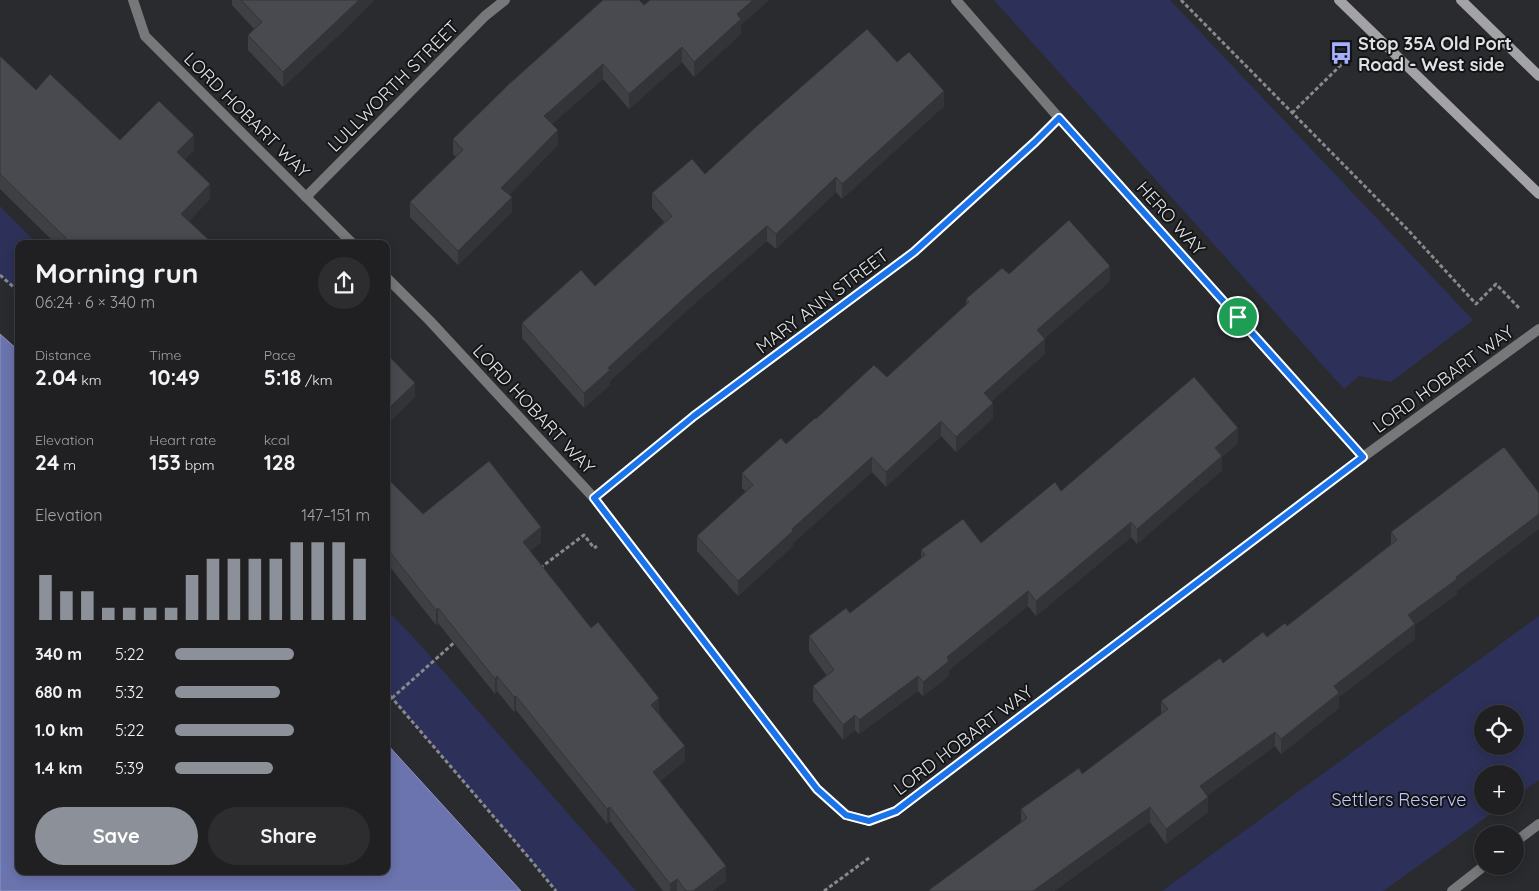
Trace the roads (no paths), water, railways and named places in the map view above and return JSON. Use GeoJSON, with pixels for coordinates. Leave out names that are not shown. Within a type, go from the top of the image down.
{"type":"FeatureCollection","features":[{"type":"Feature","properties":{"kind":"main road"},"geometry":{"type":"LineString","coordinates":[[1339,0],[1539,194]]}},
{"type":"Feature","properties":{"kind":"main road"},"geometry":{"type":"LineString","coordinates":[[1460,0],[1539,76]]}},
{"type":"Feature","properties":{"kind":"street","name":"LORD HOBART WAY"},"geometry":{"type":"LineString","coordinates":[[133,0],[145,36],[349,240]]}},
{"type":"Feature","properties":{"kind":"street","name":"LULLWORTH STREET"},"geometry":{"type":"LineString","coordinates":[[306,197],[485,16],[505,0]]}},
{"type":"Feature","properties":{"kind":"street","name":"HERO WAY"},"geometry":{"type":"LineString","coordinates":[[956,0],[1059,118],[1363,457]]}},
{"type":"Feature","properties":{"kind":"street","name":"MARY ANN STREET"},"geometry":{"type":"LineString","coordinates":[[594,498],[694,416],[914,252],[1059,118]]}},
{"type":"Feature","properties":{"kind":"street","name":"LORD HOBART WAY"},"geometry":{"type":"LineString","coordinates":[[390,281],[430,321],[594,498],[817,789],[846,815],[869,821],[896,811],[1363,457],[1539,329]]}},
{"type":"Feature","properties":{"kind":"street"},"geometry":{"type":"LineString","coordinates":[[1524,835],[1539,824]]}},
{"type":"Feature","properties":{"kind":"street"},"geometry":{"type":"LineString","coordinates":[[1452,891],[1474,874]]}},
{"type":"Feature","properties":{"kind":"place","name":"Stop 35A Old Port Road - West side"},"geometry":{"type":"Point","coordinates":[1341,53]}},
{"type":"Feature","properties":{"kind":"park label","name":"Settlers Reserve"},"geometry":{"type":"Point","coordinates":[1399,799]}}]}
